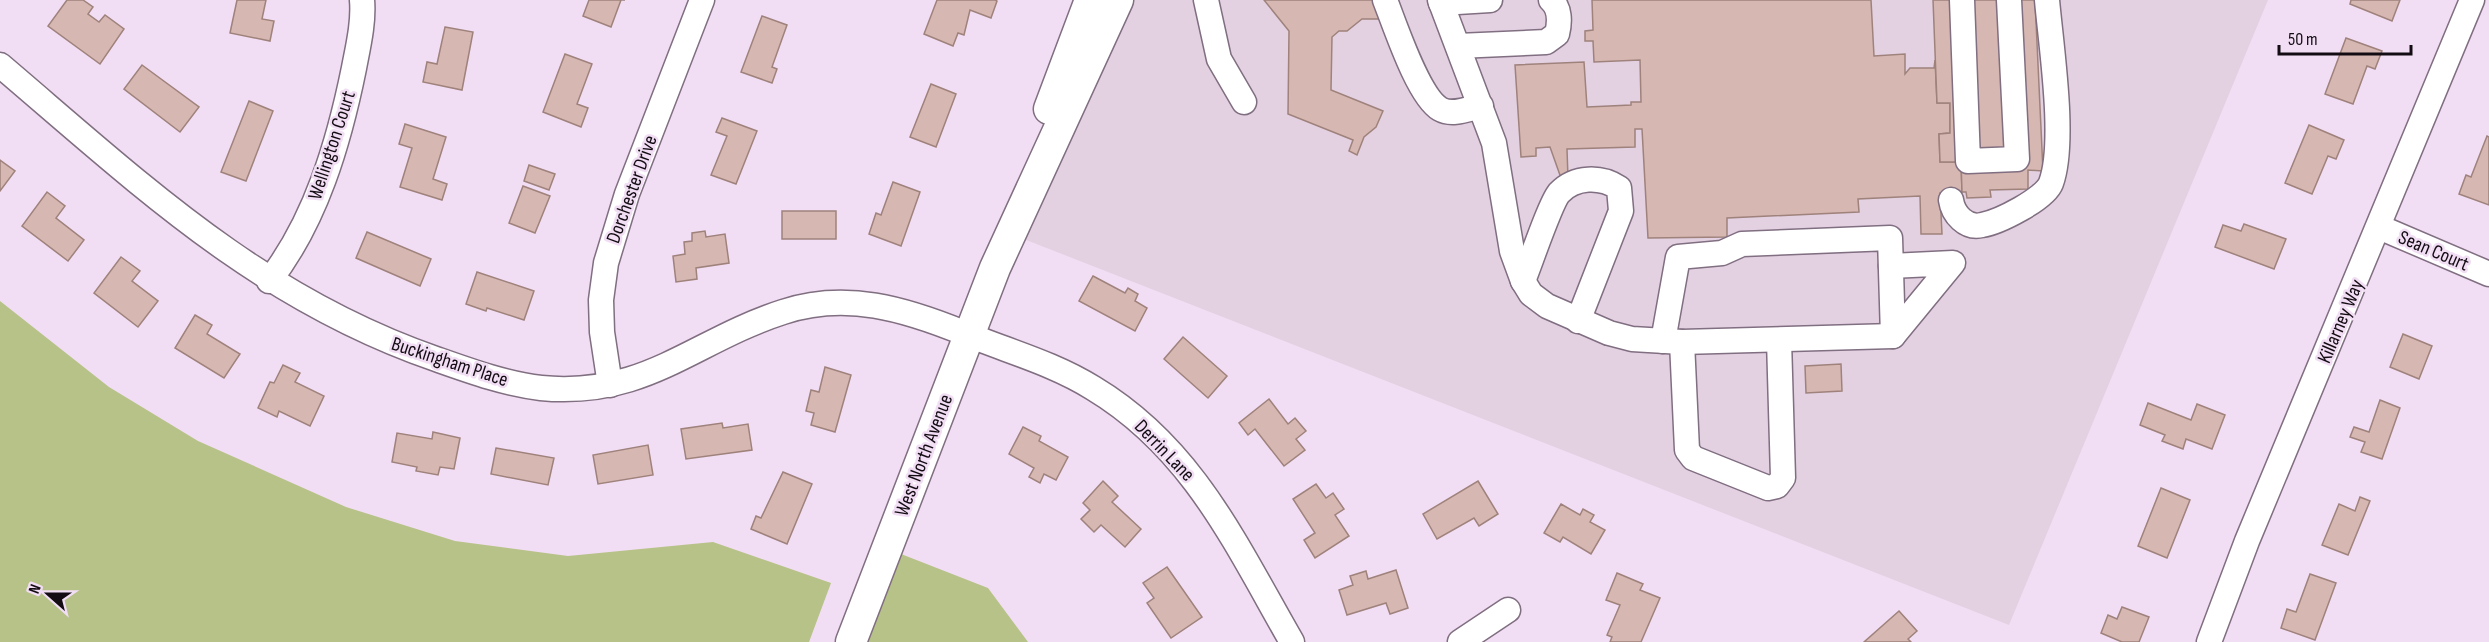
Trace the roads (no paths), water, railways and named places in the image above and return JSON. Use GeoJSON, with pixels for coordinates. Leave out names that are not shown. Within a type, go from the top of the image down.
{"type":"FeatureCollection","features":[{"type":"Feature","properties":{"kind":"main road","name":"West North Avenue"},"geometry":{"type":"LineString","coordinates":[[996,268],[1043,123],[1090,0]]}},
{"type":"Feature","properties":{"kind":"main road","name":"West North Avenue"},"geometry":{"type":"LineString","coordinates":[[851,642],[968,335],[996,268],[1118,0]]}},
{"type":"Feature","properties":{"kind":"street","name":"Wellington Court"},"geometry":{"type":"LineString","coordinates":[[269,281],[301,230],[338,138],[358,47],[362,0]]}},
{"type":"Feature","properties":{"kind":"street","name":"Dorchester Drive"},"geometry":{"type":"LineString","coordinates":[[610,385],[602,332],[601,300],[606,264],[627,194],[702,0]]}},
{"type":"Feature","properties":{"kind":"street"},"geometry":{"type":"LineString","coordinates":[[1206,0],[1219,59],[1244,102]]}},
{"type":"Feature","properties":{"kind":"street"},"geometry":{"type":"LineString","coordinates":[[1385,0],[1424,94],[1440,109],[1456,112],[1481,106]]}},
{"type":"Feature","properties":{"kind":"street"},"geometry":{"type":"LineString","coordinates":[[1490,0],[1440,1],[1494,143],[1512,251],[1523,281],[1531,294],[1547,306],[1578,321],[1632,339],[1779,340],[1893,336],[1953,263],[1891,266]]}},
{"type":"Feature","properties":{"kind":"street"},"geometry":{"type":"LineString","coordinates":[[1458,46],[1546,42],[1557,34],[1559,27],[1558,8],[1551,0]]}},
{"type":"Feature","properties":{"kind":"street"},"geometry":{"type":"LineString","coordinates":[[1962,0],[1968,161],[2017,159],[2009,0]]}},
{"type":"Feature","properties":{"kind":"street"},"geometry":{"type":"LineString","coordinates":[[1951,200],[1952,211],[1960,219],[1970,225],[1981,226],[2036,200],[2046,192],[2052,182],[2046,82],[2047,0]]}},
{"type":"Feature","properties":{"kind":"street","name":"Killarney Way"},"geometry":{"type":"LineString","coordinates":[[2209,642],[2247,541],[2472,0]]}},
{"type":"Feature","properties":{"kind":"street","name":"Buckingham Place"},"geometry":{"type":"LineString","coordinates":[[0,65],[160,200],[214,243],[269,281],[366,332],[465,369],[543,388],[610,385],[651,374],[744,326],[787,310],[835,302],[862,303],[904,310],[968,335]]}},
{"type":"Feature","properties":{"kind":"street"},"geometry":{"type":"LineString","coordinates":[[1523,281],[1558,194],[1575,180],[1607,180],[1619,188],[1621,211],[1578,321]]}},
{"type":"Feature","properties":{"kind":"street","name":"Sean Court"},"geometry":{"type":"LineString","coordinates":[[2379,227],[2489,274]]}},
{"type":"Feature","properties":{"kind":"street"},"geometry":{"type":"LineString","coordinates":[[1779,340],[1783,478],[1777,486],[1768,488],[1693,458],[1687,450],[1672,341],[1678,257],[1722,253],[1742,244],[1890,238],[1893,336]]}},
{"type":"Feature","properties":{"kind":"street","name":"Derrin Lane"},"geometry":{"type":"LineString","coordinates":[[968,335],[1030,358],[1092,387],[1142,422],[1177,458],[1208,496],[1292,642]]}},
{"type":"Feature","properties":{"kind":"street"},"geometry":{"type":"LineString","coordinates":[[1460,642],[1508,610]]}}]}
